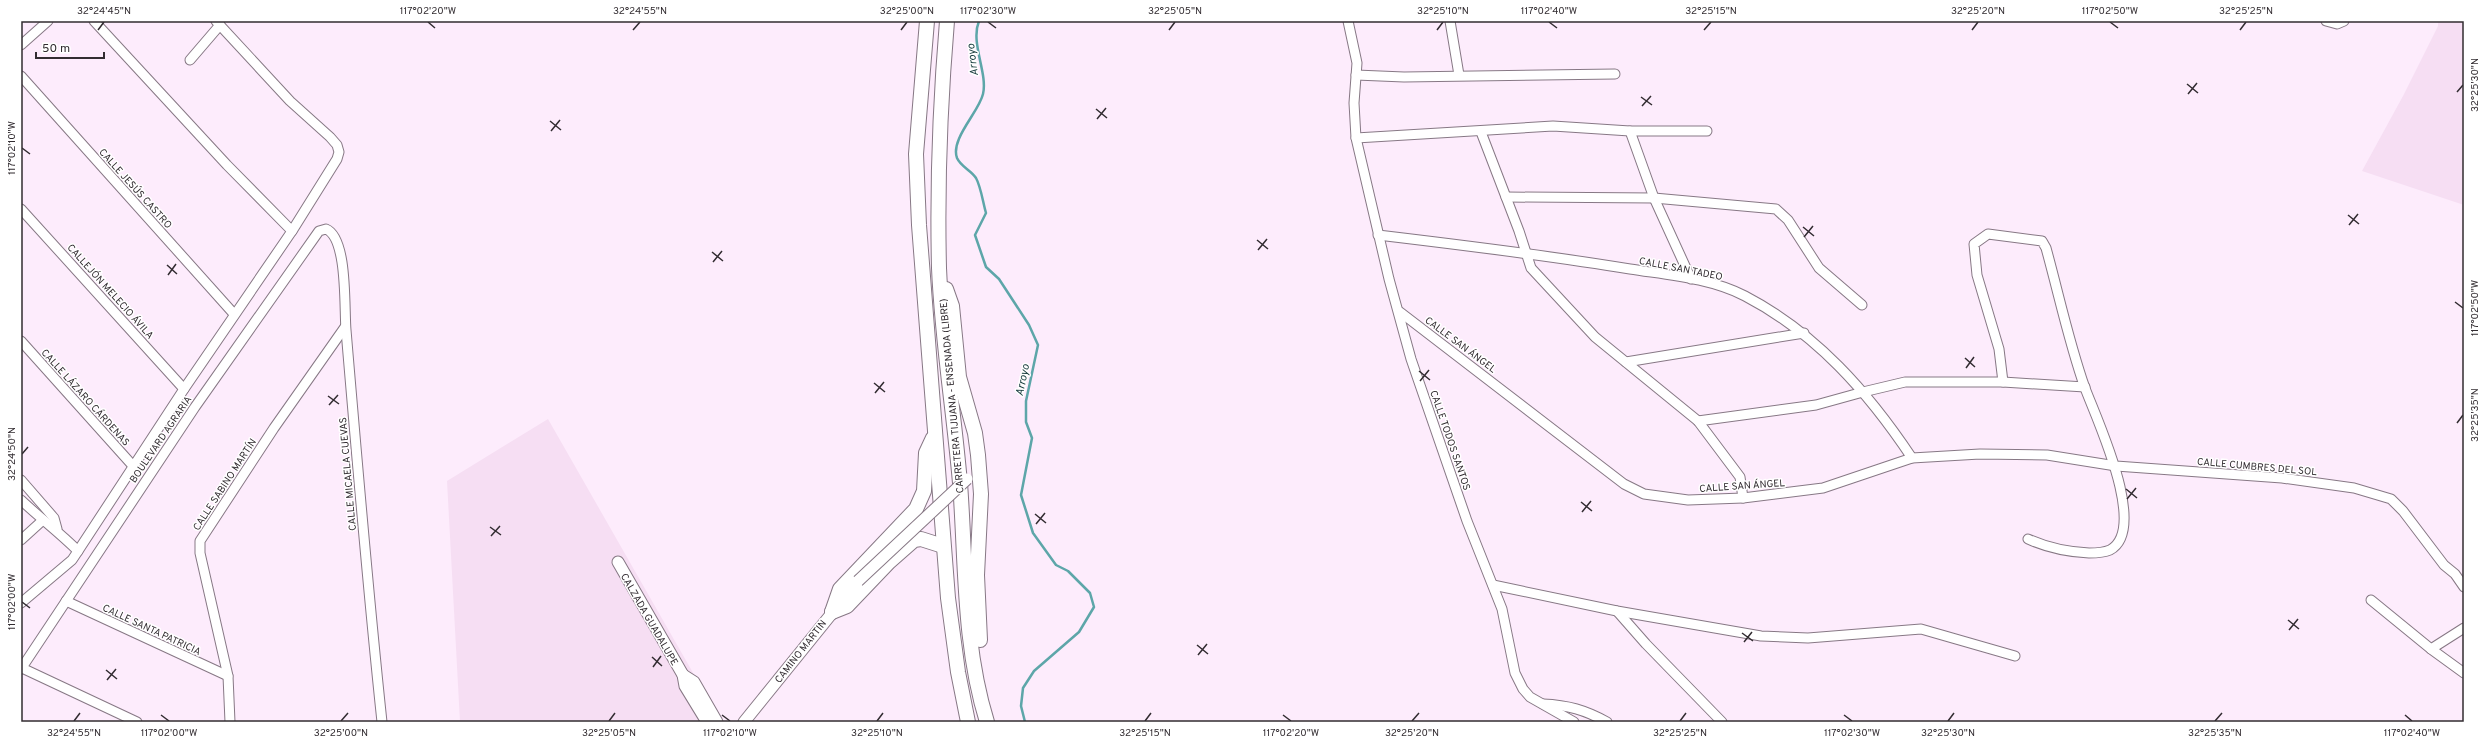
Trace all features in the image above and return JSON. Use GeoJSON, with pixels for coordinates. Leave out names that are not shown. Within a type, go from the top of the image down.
{"type":"FeatureCollection","features":[{"type":"Feature","properties":{"kind":"highway","name":"CARRETERA TIJUANA - ENSENADA (LIBRE)"},"geometry":{"type":"LineString","coordinates":[[927,21],[916,176],[943,546],[958,672],[968,722]]}},
{"type":"Feature","properties":{"kind":"highway","name":"CARRETERA TIJUANA - ENSENADA (LIBRE)"},"geometry":{"type":"LineString","coordinates":[[947,21],[939,135],[940,269],[946,362],[958,459],[967,611],[975,669],[986,722]]}},
{"type":"Feature","properties":{"kind":"highway"},"geometry":{"type":"LineString","coordinates":[[940,269],[952,306],[958,377],[975,433],[979,470],[981,494],[976,575],[980,646],[975,669]]}},
{"type":"Feature","properties":{"kind":"highway"},"geometry":{"type":"LineString","coordinates":[[832,612],[840,589],[916,508],[924,491],[926,453],[934,436]]}},
{"type":"Feature","properties":{"kind":"highway"},"geometry":{"type":"LineString","coordinates":[[832,612],[847,606],[893,558],[914,540],[921,539],[943,546]]}},
{"type":"Feature","properties":{"kind":"street"},"geometry":{"type":"LineString","coordinates":[[21,45],[48,21]]}},
{"type":"Feature","properties":{"kind":"street"},"geometry":{"type":"LineString","coordinates":[[94,21],[227,165],[292,231]]}},
{"type":"Feature","properties":{"kind":"street","name":"CALLE TODOS SANTOS"},"geometry":{"type":"LineString","coordinates":[[1348,21],[1353,37],[1356,75],[1354,103],[1356,138],[1378,234],[1412,359],[1467,521],[1502,609],[1515,673],[1523,689],[1540,704]]}},
{"type":"Feature","properties":{"kind":"street"},"geometry":{"type":"LineString","coordinates":[[1450,21],[1459,75]]}},
{"type":"Feature","properties":{"kind":"street"},"geometry":{"type":"LineString","coordinates":[[2326,21],[2337,24],[2344,21]]}},
{"type":"Feature","properties":{"kind":"street"},"geometry":{"type":"LineString","coordinates":[[21,602],[72,560],[234,314],[247,298],[292,231],[337,160],[339,152],[330,137],[290,101],[218,23],[190,60]]}},
{"type":"Feature","properties":{"kind":"street"},"geometry":{"type":"LineString","coordinates":[[1356,75],[1615,74]]}},
{"type":"Feature","properties":{"kind":"street","name":"CALLE JESÚS CASTRO"},"geometry":{"type":"LineString","coordinates":[[21,76],[234,314]]}},
{"type":"Feature","properties":{"kind":"street"},"geometry":{"type":"LineString","coordinates":[[1356,138],[1481,132],[1553,126],[1630,131],[1707,131]]}},
{"type":"Feature","properties":{"kind":"street"},"geometry":{"type":"LineString","coordinates":[[1630,131],[1654,198],[1691,279]]}},
{"type":"Feature","properties":{"kind":"street"},"geometry":{"type":"LineString","coordinates":[[1481,132],[1519,230],[1524,252],[1531,268],[1595,337],[1698,421],[1740,477],[1743,498]]}},
{"type":"Feature","properties":{"kind":"street"},"geometry":{"type":"LineString","coordinates":[[1506,197],[1654,198],[1776,209],[1788,220],[1819,268],[1862,305]]}},
{"type":"Feature","properties":{"kind":"street","name":"CALLEJÓN MELECIO ÁVILA"},"geometry":{"type":"LineString","coordinates":[[21,209],[184,389]]}},
{"type":"Feature","properties":{"kind":"street","name":"CALLE MICAELA CUEVAS"},"geometry":{"type":"LineString","coordinates":[[326,229],[336,237],[343,266],[345,327],[382,722]]}},
{"type":"Feature","properties":{"kind":"street","name":"BOULEVARD AGRARIA"},"geometry":{"type":"LineString","coordinates":[[21,668],[195,407],[319,231],[326,229]]}},
{"type":"Feature","properties":{"kind":"street","name":"CALLE SAN TADEO"},"geometry":{"type":"LineString","coordinates":[[1378,234],[1524,252],[1691,279],[1718,285],[1744,295],[1804,333],[1840,365],[1892,428],[1912,458]]}},
{"type":"Feature","properties":{"kind":"street"},"geometry":{"type":"LineString","coordinates":[[2003,382],[1999,349],[1977,275],[1974,244],[1988,234],[2042,241],[2085,387],[2116,466],[2123,512],[2122,530],[2116,545],[2100,553],[2052,549],[2028,539]]}},
{"type":"Feature","properties":{"kind":"street","name":"CALLE SAN ÁNGEL"},"geometry":{"type":"LineString","coordinates":[[1400,312],[1624,484],[1644,494],[1688,500],[1743,498],[1823,488],[1912,458],[1980,454],[2047,455],[2116,466]]}},
{"type":"Feature","properties":{"kind":"street","name":"CALLE SABINO MARTÍN"},"geometry":{"type":"LineString","coordinates":[[230,722],[228,676],[200,553],[200,541],[274,428],[345,327]]}},
{"type":"Feature","properties":{"kind":"street"},"geometry":{"type":"LineString","coordinates":[[1626,362],[1804,333]]}},
{"type":"Feature","properties":{"kind":"street","name":"CALLE LÁZARO CÁRDENAS"},"geometry":{"type":"LineString","coordinates":[[21,340],[134,467]]}},
{"type":"Feature","properties":{"kind":"street"},"geometry":{"type":"LineString","coordinates":[[1698,421],[1816,406],[1904,382],[2003,382],[2085,387]]}},
{"type":"Feature","properties":{"kind":"street","name":"CALLE CUMBRES DEL SOL"},"geometry":{"type":"LineString","coordinates":[[2116,466],[2282,478],[2354,488],[2377,494],[2391,499],[2403,511],[2444,565],[2460,575],[2464,587]]}},
{"type":"Feature","properties":{"kind":"street","name":"CAMINO MARTIN"},"geometry":{"type":"LineString","coordinates":[[744,722],[858,581],[967,479],[979,470]]}},
{"type":"Feature","properties":{"kind":"street"},"geometry":{"type":"LineString","coordinates":[[21,480],[54,518],[57,529]]}},
{"type":"Feature","properties":{"kind":"street"},"geometry":{"type":"LineString","coordinates":[[21,500],[43,520],[57,529],[78,551]]}},
{"type":"Feature","properties":{"kind":"street"},"geometry":{"type":"LineString","coordinates":[[21,540],[43,520]]}},
{"type":"Feature","properties":{"kind":"street","name":"CALZADA GUADALUPE"},"geometry":{"type":"LineString","coordinates":[[618,562],[683,675],[685,686],[707,722]]}},
{"type":"Feature","properties":{"kind":"street"},"geometry":{"type":"LineString","coordinates":[[1493,585],[1617,611],[1761,636],[1808,638],[1921,629],[2015,656]]}},
{"type":"Feature","properties":{"kind":"street"},"geometry":{"type":"LineString","coordinates":[[2371,600],[2431,649],[2464,673]]}},
{"type":"Feature","properties":{"kind":"street","name":"CALLE SANTA PATRICIA"},"geometry":{"type":"LineString","coordinates":[[66,601],[228,676]]}},
{"type":"Feature","properties":{"kind":"street"},"geometry":{"type":"LineString","coordinates":[[1617,611],[1646,644],[1722,722]]}},
{"type":"Feature","properties":{"kind":"street"},"geometry":{"type":"LineString","coordinates":[[2431,649],[2464,628]]}},
{"type":"Feature","properties":{"kind":"street"},"geometry":{"type":"LineString","coordinates":[[21,668],[137,722]]}},
{"type":"Feature","properties":{"kind":"street","name":"CALZADA GUADALUPE"},"geometry":{"type":"LineString","coordinates":[[683,675],[694,682],[717,722]]}},
{"type":"Feature","properties":{"kind":"street"},"geometry":{"type":"LineString","coordinates":[[1540,704],[1574,722]]}},
{"type":"Feature","properties":{"kind":"street"},"geometry":{"type":"LineString","coordinates":[[1540,704],[1567,705],[1588,711],[1607,722]]}},
{"type":"Feature","properties":{"kind":"shaded area"},"geometry":{"type":"Polygon","coordinates":[[[2438,21],[2464,21],[2464,205],[2362,171],[2403,96],[2438,26],[2438,21]]]}},
{"type":"Feature","properties":{"kind":"shaded area"},"geometry":{"type":"Polygon","coordinates":[[[548,419],[716,713],[703,722],[460,722],[447,481],[548,419]]]}},
{"type":"Feature","properties":{"kind":"waterway","name":"Arroyo"},"geometry":{"type":"LineString","coordinates":[[979,21],[977,39],[984,86],[983,94],[961,134],[956,151],[957,158],[976,178],[981,190],[986,213],[975,235],[986,267],[999,279],[1029,325],[1038,345],[1026,401],[1026,422],[1032,438],[1021,495],[1033,533],[1056,565],[1068,571],[1090,593],[1094,607],[1079,632],[1034,671],[1023,688],[1021,706],[1025,722]]}}]}
